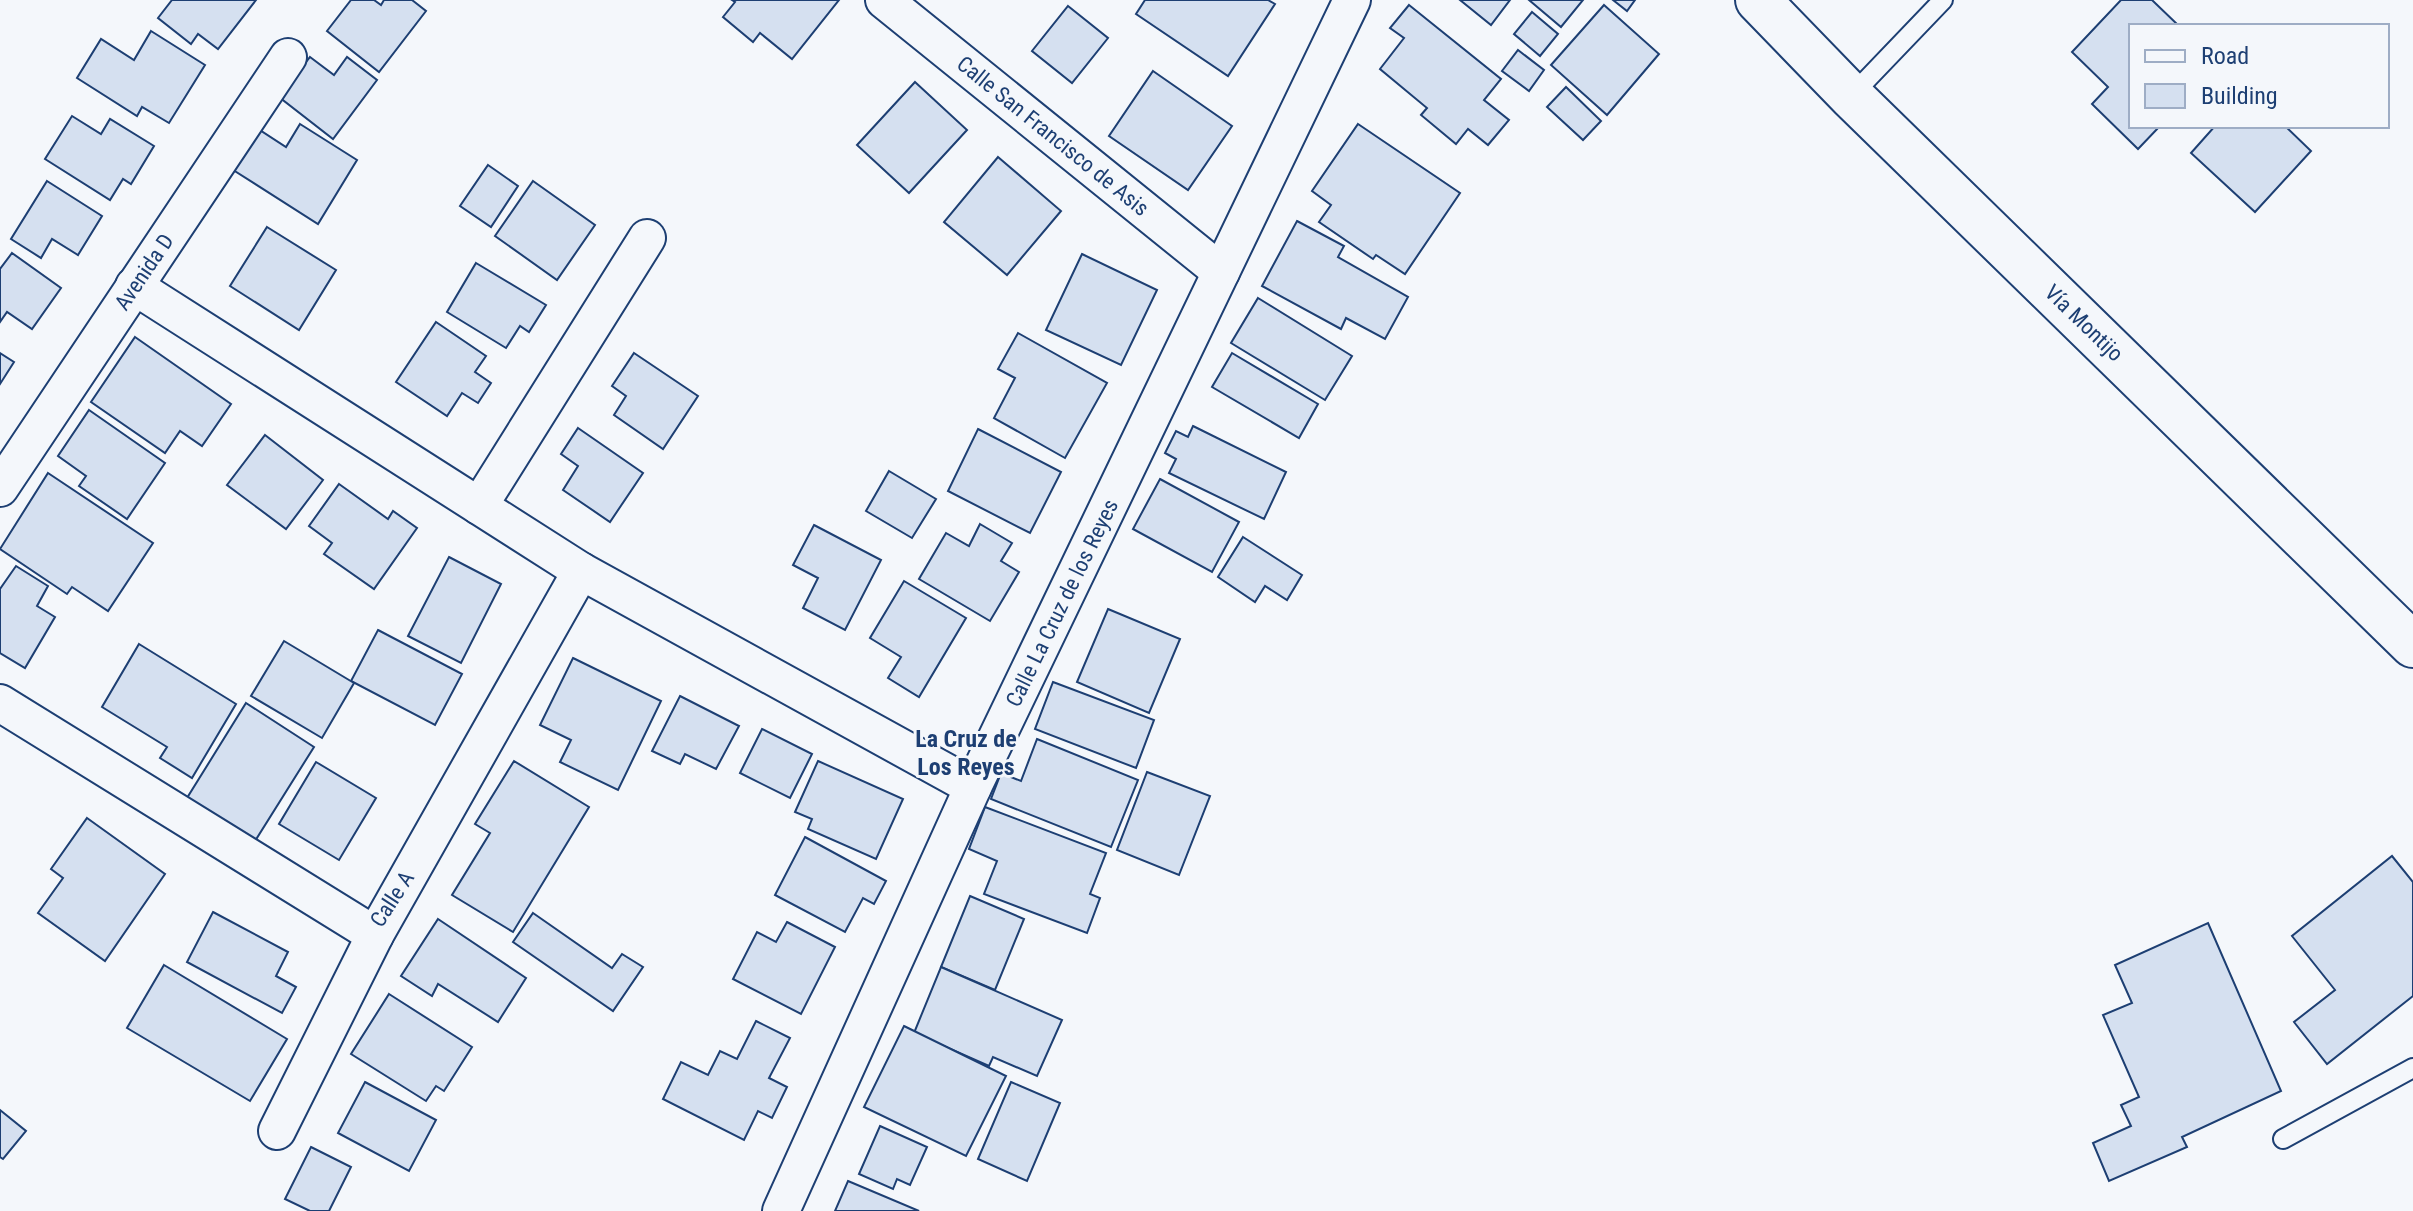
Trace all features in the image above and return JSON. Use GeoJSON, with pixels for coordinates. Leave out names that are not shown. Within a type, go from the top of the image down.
{"type":"FeatureCollection","features":[{"type":"Feature","properties":{"kind":"main road","name":"Vía Montijo"},"geometry":{"type":"LineString","coordinates":[[1758,0],[1851,96],[2413,645]]}},
{"type":"Feature","properties":{"kind":"street","name":"Calle San Francisco de Asis"},"geometry":{"type":"LineString","coordinates":[[884,0],[1221,272]]}},
{"type":"Feature","properties":{"kind":"street","name":"Calle La Cruz de los Reyes"},"geometry":{"type":"LineString","coordinates":[[781,1211],[973,787],[1352,0]]}},
{"type":"Feature","properties":{"kind":"street","name":"Avenida D"},"geometry":{"type":"LineString","coordinates":[[0,488],[288,57]]}},
{"type":"Feature","properties":{"kind":"street"},"geometry":{"type":"LineString","coordinates":[[479,506],[647,238]]}},
{"type":"Feature","properties":{"kind":"street"},"geometry":{"type":"LineString","coordinates":[[134,286],[581,571],[973,787]]}},
{"type":"Feature","properties":{"kind":"street","name":"Calle A"},"geometry":{"type":"LineString","coordinates":[[0,703],[375,935],[581,571]]}},
{"type":"Feature","properties":{"kind":"street"},"geometry":{"type":"LineString","coordinates":[[277,1131],[375,935]]}},
{"type":"Feature","properties":{"kind":"lane"},"geometry":{"type":"LineString","coordinates":[[1851,96],[1943,0]]}},
{"type":"Feature","properties":{"kind":"lane"},"geometry":{"type":"LineString","coordinates":[[2283,1139],[2413,1068]]}},
{"type":"Feature","properties":{"kind":"building"},"geometry":{"type":"Polygon","coordinates":[[[172,0],[256,0],[218,49],[198,34],[191,44],[158,18],[172,0]]]}},
{"type":"Feature","properties":{"kind":"building"},"geometry":{"type":"Polygon","coordinates":[[[351,0],[374,0],[381,5],[384,0],[412,0],[426,11],[379,72],[327,31],[351,0]]]}},
{"type":"Feature","properties":{"kind":"building"},"geometry":{"type":"Polygon","coordinates":[[[732,0],[839,0],[792,59],[760,33],[753,42],[723,17],[735,2],[732,0]]]}},
{"type":"Feature","properties":{"kind":"building"},"geometry":{"type":"Polygon","coordinates":[[[1145,0],[1268,0],[1275,4],[1228,76],[1136,14],[1145,0]]]}},
{"type":"Feature","properties":{"kind":"building"},"geometry":{"type":"Polygon","coordinates":[[[1460,0],[1510,0],[1491,25],[1460,0]]]}},
{"type":"Feature","properties":{"kind":"building"},"geometry":{"type":"Polygon","coordinates":[[[1529,0],[1583,0],[1561,27],[1529,0]]]}},
{"type":"Feature","properties":{"kind":"building"},"geometry":{"type":"Polygon","coordinates":[[[1613,0],[1635,0],[1627,11],[1613,0]]]}},
{"type":"Feature","properties":{"kind":"building"},"geometry":{"type":"Polygon","coordinates":[[[2121,0],[2152,0],[2177,24],[2129,24],[2129,128],[2158,128],[2138,149],[2092,104],[2108,87],[2072,52],[2121,0]]]}},
{"type":"Feature","properties":{"kind":"building"},"geometry":{"type":"Polygon","coordinates":[[[1409,5],[1501,79],[1484,100],[1509,120],[1488,145],[1468,129],[1456,144],[1421,115],[1427,108],[1380,69],[1404,38],[1390,28],[1409,5]]]}},
{"type":"Feature","properties":{"kind":"building"},"geometry":{"type":"Polygon","coordinates":[[[1604,5],[1659,54],[1607,115],[1551,65],[1604,5]]]}},
{"type":"Feature","properties":{"kind":"building"},"geometry":{"type":"Polygon","coordinates":[[[1068,6],[1108,38],[1072,83],[1032,51],[1068,6]]]}},
{"type":"Feature","properties":{"kind":"building"},"geometry":{"type":"Polygon","coordinates":[[[1532,12],[1558,34],[1540,56],[1514,34],[1532,12]]]}},
{"type":"Feature","properties":{"kind":"building"},"geometry":{"type":"Polygon","coordinates":[[[151,31],[205,65],[169,123],[142,107],[137,116],[77,78],[101,39],[134,60],[151,31]]]}},
{"type":"Feature","properties":{"kind":"building"},"geometry":{"type":"Polygon","coordinates":[[[1518,50],[1544,70],[1529,91],[1502,71],[1518,50]]]}},
{"type":"Feature","properties":{"kind":"building"},"geometry":{"type":"Polygon","coordinates":[[[310,57],[334,75],[347,57],[377,80],[333,139],[279,97],[310,57]]]}},
{"type":"Feature","properties":{"kind":"building"},"geometry":{"type":"Polygon","coordinates":[[[1153,71],[1232,126],[1188,190],[1109,136],[1153,71]]]}},
{"type":"Feature","properties":{"kind":"building"},"geometry":{"type":"Polygon","coordinates":[[[915,82],[967,130],[909,193],[857,145],[915,82]]]}},
{"type":"Feature","properties":{"kind":"building"},"geometry":{"type":"Polygon","coordinates":[[[1566,87],[1601,121],[1583,140],[1547,107],[1566,87]]]}},
{"type":"Feature","properties":{"kind":"building"},"geometry":{"type":"Polygon","coordinates":[[[72,116],[101,134],[110,119],[154,146],[131,184],[123,179],[110,200],[45,159],[72,116]]]}},
{"type":"Feature","properties":{"kind":"building"},"geometry":{"type":"Polygon","coordinates":[[[300,124],[357,160],[318,224],[230,168],[255,127],[286,147],[300,124]]]}},
{"type":"Feature","properties":{"kind":"building"},"geometry":{"type":"Polygon","coordinates":[[[1358,124],[1460,193],[1405,274],[1376,255],[1373,259],[1319,222],[1331,205],[1312,191],[1358,124]]]}},
{"type":"Feature","properties":{"kind":"building"},"geometry":{"type":"Polygon","coordinates":[[[2213,128],[2287,128],[2311,151],[2255,212],[2191,153],[2213,128]]]}},
{"type":"Feature","properties":{"kind":"building"},"geometry":{"type":"Polygon","coordinates":[[[998,157],[1061,211],[1007,275],[944,222],[998,157]]]}},
{"type":"Feature","properties":{"kind":"building"},"geometry":{"type":"Polygon","coordinates":[[[488,165],[518,186],[491,227],[460,206],[488,165]]]}},
{"type":"Feature","properties":{"kind":"building"},"geometry":{"type":"Polygon","coordinates":[[[47,181],[102,216],[78,255],[52,239],[41,258],[11,239],[47,181]]]}},
{"type":"Feature","properties":{"kind":"building"},"geometry":{"type":"Polygon","coordinates":[[[533,181],[595,225],[557,280],[495,236],[533,181]]]}},
{"type":"Feature","properties":{"kind":"building"},"geometry":{"type":"Polygon","coordinates":[[[1297,221],[1344,246],[1338,257],[1408,297],[1385,339],[1346,318],[1341,329],[1262,286],[1297,221]]]}},
{"type":"Feature","properties":{"kind":"building"},"geometry":{"type":"Polygon","coordinates":[[[267,227],[336,270],[299,330],[230,286],[267,227]]]}},
{"type":"Feature","properties":{"kind":"building"},"geometry":{"type":"Polygon","coordinates":[[[12,253],[61,288],[32,329],[7,312],[0,322],[0,269],[12,253]]]}},
{"type":"Feature","properties":{"kind":"building"},"geometry":{"type":"Polygon","coordinates":[[[1082,254],[1157,290],[1121,365],[1046,330],[1082,254]]]}},
{"type":"Feature","properties":{"kind":"building"},"geometry":{"type":"Polygon","coordinates":[[[476,263],[546,305],[529,332],[520,326],[506,348],[447,312],[476,263]]]}},
{"type":"Feature","properties":{"kind":"building"},"geometry":{"type":"Polygon","coordinates":[[[1258,298],[1352,356],[1325,400],[1231,343],[1258,298]]]}},
{"type":"Feature","properties":{"kind":"building"},"geometry":{"type":"Polygon","coordinates":[[[436,322],[486,356],[475,372],[491,383],[478,403],[462,393],[447,416],[396,382],[436,322]]]}},
{"type":"Feature","properties":{"kind":"building"},"geometry":{"type":"Polygon","coordinates":[[[1018,333],[1107,383],[1065,458],[994,418],[1015,378],[998,369],[1018,333]]]}},
{"type":"Feature","properties":{"kind":"building"},"geometry":{"type":"Polygon","coordinates":[[[135,337],[231,404],[202,446],[180,431],[165,453],[91,402],[135,337]]]}},
{"type":"Feature","properties":{"kind":"building"},"geometry":{"type":"Polygon","coordinates":[[[0,353],[14,362],[0,384],[0,353]]]}},
{"type":"Feature","properties":{"kind":"building"},"geometry":{"type":"Polygon","coordinates":[[[634,353],[698,396],[663,449],[614,415],[626,396],[612,386],[634,353]]]}},
{"type":"Feature","properties":{"kind":"building"},"geometry":{"type":"Polygon","coordinates":[[[1232,353],[1318,404],[1299,438],[1212,387],[1232,353]]]}},
{"type":"Feature","properties":{"kind":"building"},"geometry":{"type":"Polygon","coordinates":[[[89,410],[165,463],[127,519],[79,486],[86,476],[58,456],[89,410]]]}},
{"type":"Feature","properties":{"kind":"building"},"geometry":{"type":"Polygon","coordinates":[[[1193,426],[1286,472],[1264,519],[1169,473],[1176,459],[1165,453],[1176,431],[1188,437],[1193,426]]]}},
{"type":"Feature","properties":{"kind":"building"},"geometry":{"type":"Polygon","coordinates":[[[578,428],[643,473],[610,522],[563,490],[578,466],[561,454],[578,428]]]}},
{"type":"Feature","properties":{"kind":"building"},"geometry":{"type":"Polygon","coordinates":[[[978,429],[1061,472],[1030,533],[948,491],[978,429]]]}},
{"type":"Feature","properties":{"kind":"building"},"geometry":{"type":"Polygon","coordinates":[[[265,435],[323,480],[286,529],[227,485],[265,435]]]}},
{"type":"Feature","properties":{"kind":"building"},"geometry":{"type":"Polygon","coordinates":[[[889,471],[936,499],[912,538],[866,511],[889,471]]]}},
{"type":"Feature","properties":{"kind":"building"},"geometry":{"type":"Polygon","coordinates":[[[48,473],[153,543],[108,611],[72,587],[67,594],[0,549],[48,473]]]}},
{"type":"Feature","properties":{"kind":"building"},"geometry":{"type":"Polygon","coordinates":[[[1160,479],[1239,522],[1212,572],[1133,529],[1160,479]]]}},
{"type":"Feature","properties":{"kind":"building"},"geometry":{"type":"Polygon","coordinates":[[[339,484],[388,519],[393,511],[417,528],[374,589],[324,554],[332,543],[309,526],[339,484]]]}},
{"type":"Feature","properties":{"kind":"building"},"geometry":{"type":"Polygon","coordinates":[[[980,524],[1012,543],[1001,561],[1019,572],[990,621],[919,579],[946,533],[969,546],[980,524]]]}},
{"type":"Feature","properties":{"kind":"building"},"geometry":{"type":"Polygon","coordinates":[[[814,525],[881,560],[845,630],[803,608],[818,578],[793,565],[814,525]]]}},
{"type":"Feature","properties":{"kind":"building"},"geometry":{"type":"Polygon","coordinates":[[[1243,537],[1302,575],[1287,600],[1265,586],[1255,602],[1218,577],[1243,537]]]}},
{"type":"Feature","properties":{"kind":"building"},"geometry":{"type":"Polygon","coordinates":[[[449,557],[501,584],[461,663],[408,636],[449,557]]]}},
{"type":"Feature","properties":{"kind":"building"},"geometry":{"type":"Polygon","coordinates":[[[16,566],[48,586],[37,606],[55,617],[25,668],[0,653],[0,589],[16,566]]]}},
{"type":"Feature","properties":{"kind":"building"},"geometry":{"type":"Polygon","coordinates":[[[904,581],[966,618],[919,697],[888,678],[901,657],[870,638],[904,581]]]}},
{"type":"Feature","properties":{"kind":"building"},"geometry":{"type":"Polygon","coordinates":[[[1108,609],[1180,639],[1149,713],[1077,682],[1108,609]]]}},
{"type":"Feature","properties":{"kind":"building"},"geometry":{"type":"Polygon","coordinates":[[[378,630],[462,674],[435,725],[351,681],[378,630]]]}},
{"type":"Feature","properties":{"kind":"building"},"geometry":{"type":"Polygon","coordinates":[[[284,641],[354,683],[322,738],[251,696],[284,641]]]}},
{"type":"Feature","properties":{"kind":"building"},"geometry":{"type":"Polygon","coordinates":[[[139,644],[236,704],[192,778],[160,758],[167,747],[102,707],[139,644]]]}},
{"type":"Feature","properties":{"kind":"building"},"geometry":{"type":"Polygon","coordinates":[[[573,658],[661,701],[618,790],[560,762],[571,740],[540,725],[573,658]]]}},
{"type":"Feature","properties":{"kind":"building"},"geometry":{"type":"Polygon","coordinates":[[[1053,682],[1154,720],[1136,768],[1035,729],[1053,682]]]}},
{"type":"Feature","properties":{"kind":"building"},"geometry":{"type":"Polygon","coordinates":[[[680,696],[739,726],[716,769],[685,754],[680,764],[652,751],[680,696]]]}},
{"type":"Feature","properties":{"kind":"building"},"geometry":{"type":"Polygon","coordinates":[[[246,703],[314,747],[255,841],[187,798],[246,703]]]}},
{"type":"Feature","properties":{"kind":"building"},"geometry":{"type":"Polygon","coordinates":[[[762,729],[812,754],[790,798],[740,773],[762,729]]]}},
{"type":"Feature","properties":{"kind":"building"},"geometry":{"type":"Polygon","coordinates":[[[1037,739],[1138,780],[1111,847],[991,799],[1001,773],[1021,781],[1037,739]]]}},
{"type":"Feature","properties":{"kind":"building"},"geometry":{"type":"Polygon","coordinates":[[[514,761],[589,807],[513,932],[452,895],[490,833],[475,824],[514,761]]]}},
{"type":"Feature","properties":{"kind":"building"},"geometry":{"type":"Polygon","coordinates":[[[818,761],[903,799],[876,859],[808,829],[812,819],[795,812],[818,761]]]}},
{"type":"Feature","properties":{"kind":"building"},"geometry":{"type":"Polygon","coordinates":[[[316,762],[376,798],[339,860],[279,824],[316,762]]]}},
{"type":"Feature","properties":{"kind":"building"},"geometry":{"type":"Polygon","coordinates":[[[1147,772],[1210,796],[1179,875],[1117,850],[1147,772]]]}},
{"type":"Feature","properties":{"kind":"building"},"geometry":{"type":"Polygon","coordinates":[[[985,807],[1106,853],[1090,894],[1100,898],[1087,933],[984,894],[997,861],[969,849],[985,807]]]}},
{"type":"Feature","properties":{"kind":"building"},"geometry":{"type":"Polygon","coordinates":[[[87,818],[165,874],[105,961],[38,913],[63,878],[51,869],[87,818]]]}},
{"type":"Feature","properties":{"kind":"building"},"geometry":{"type":"Polygon","coordinates":[[[805,837],[886,881],[874,904],[863,898],[845,932],[775,895],[805,837]]]}},
{"type":"Feature","properties":{"kind":"building"},"geometry":{"type":"Polygon","coordinates":[[[2392,856],[2413,882],[2413,996],[2327,1064],[2294,1022],[2335,990],[2292,936],[2392,856]]]}},
{"type":"Feature","properties":{"kind":"building"},"geometry":{"type":"Polygon","coordinates":[[[970,896],[1024,919],[995,990],[941,967],[970,896]]]}},
{"type":"Feature","properties":{"kind":"building"},"geometry":{"type":"Polygon","coordinates":[[[213,912],[288,952],[276,976],[296,987],[282,1013],[187,962],[213,912]]]}},
{"type":"Feature","properties":{"kind":"building"},"geometry":{"type":"Polygon","coordinates":[[[533,913],[612,968],[622,954],[643,967],[613,1011],[513,942],[533,913]]]}},
{"type":"Feature","properties":{"kind":"building"},"geometry":{"type":"Polygon","coordinates":[[[438,919],[526,978],[498,1022],[438,984],[432,996],[401,976],[438,919]]]}},
{"type":"Feature","properties":{"kind":"building"},"geometry":{"type":"Polygon","coordinates":[[[787,922],[835,947],[801,1014],[733,979],[757,932],[776,942],[787,922]]]}},
{"type":"Feature","properties":{"kind":"building"},"geometry":{"type":"Polygon","coordinates":[[[2208,923],[2281,1091],[2182,1137],[2187,1147],[2109,1181],[2093,1143],[2131,1126],[2121,1105],[2139,1097],[2103,1015],[2132,1003],[2115,965],[2208,923]]]}},
{"type":"Feature","properties":{"kind":"building"},"geometry":{"type":"Polygon","coordinates":[[[164,965],[287,1039],[250,1101],[127,1028],[164,965]]]}},
{"type":"Feature","properties":{"kind":"building"},"geometry":{"type":"Polygon","coordinates":[[[941,967],[1062,1020],[1037,1076],[993,1057],[989,1066],[914,1033],[941,967]]]}},
{"type":"Feature","properties":{"kind":"building"},"geometry":{"type":"Polygon","coordinates":[[[389,994],[472,1047],[444,1091],[436,1086],[426,1101],[351,1054],[389,994]]]}},
{"type":"Feature","properties":{"kind":"building"},"geometry":{"type":"Polygon","coordinates":[[[756,1021],[790,1038],[769,1078],[787,1087],[772,1118],[758,1111],[744,1140],[663,1099],[681,1062],[708,1075],[720,1051],[737,1059],[756,1021]]]}},
{"type":"Feature","properties":{"kind":"building"},"geometry":{"type":"Polygon","coordinates":[[[904,1026],[1006,1076],[966,1156],[864,1107],[904,1026]]]}},
{"type":"Feature","properties":{"kind":"building"},"geometry":{"type":"Polygon","coordinates":[[[365,1082],[436,1120],[409,1171],[338,1133],[365,1082]]]}},
{"type":"Feature","properties":{"kind":"building"},"geometry":{"type":"Polygon","coordinates":[[[1011,1082],[1060,1103],[1027,1181],[978,1159],[1011,1082]]]}},
{"type":"Feature","properties":{"kind":"building"},"geometry":{"type":"Polygon","coordinates":[[[0,1110],[26,1131],[3,1159],[0,1157],[0,1110]]]}},
{"type":"Feature","properties":{"kind":"building"},"geometry":{"type":"Polygon","coordinates":[[[880,1126],[927,1147],[910,1185],[897,1179],[893,1189],[859,1174],[880,1126]]]}},
{"type":"Feature","properties":{"kind":"building"},"geometry":{"type":"Polygon","coordinates":[[[311,1147],[351,1167],[329,1211],[310,1211],[285,1199],[311,1147]]]}},
{"type":"Feature","properties":{"kind":"building"},"geometry":{"type":"Polygon","coordinates":[[[848,1181],[919,1211],[835,1211],[848,1181]]]}},
{"type":"Feature","properties":{"kind":"district","name":"La Cruz de Los Reyes"},"geometry":{"type":"Point","coordinates":[966,753]}}]}
